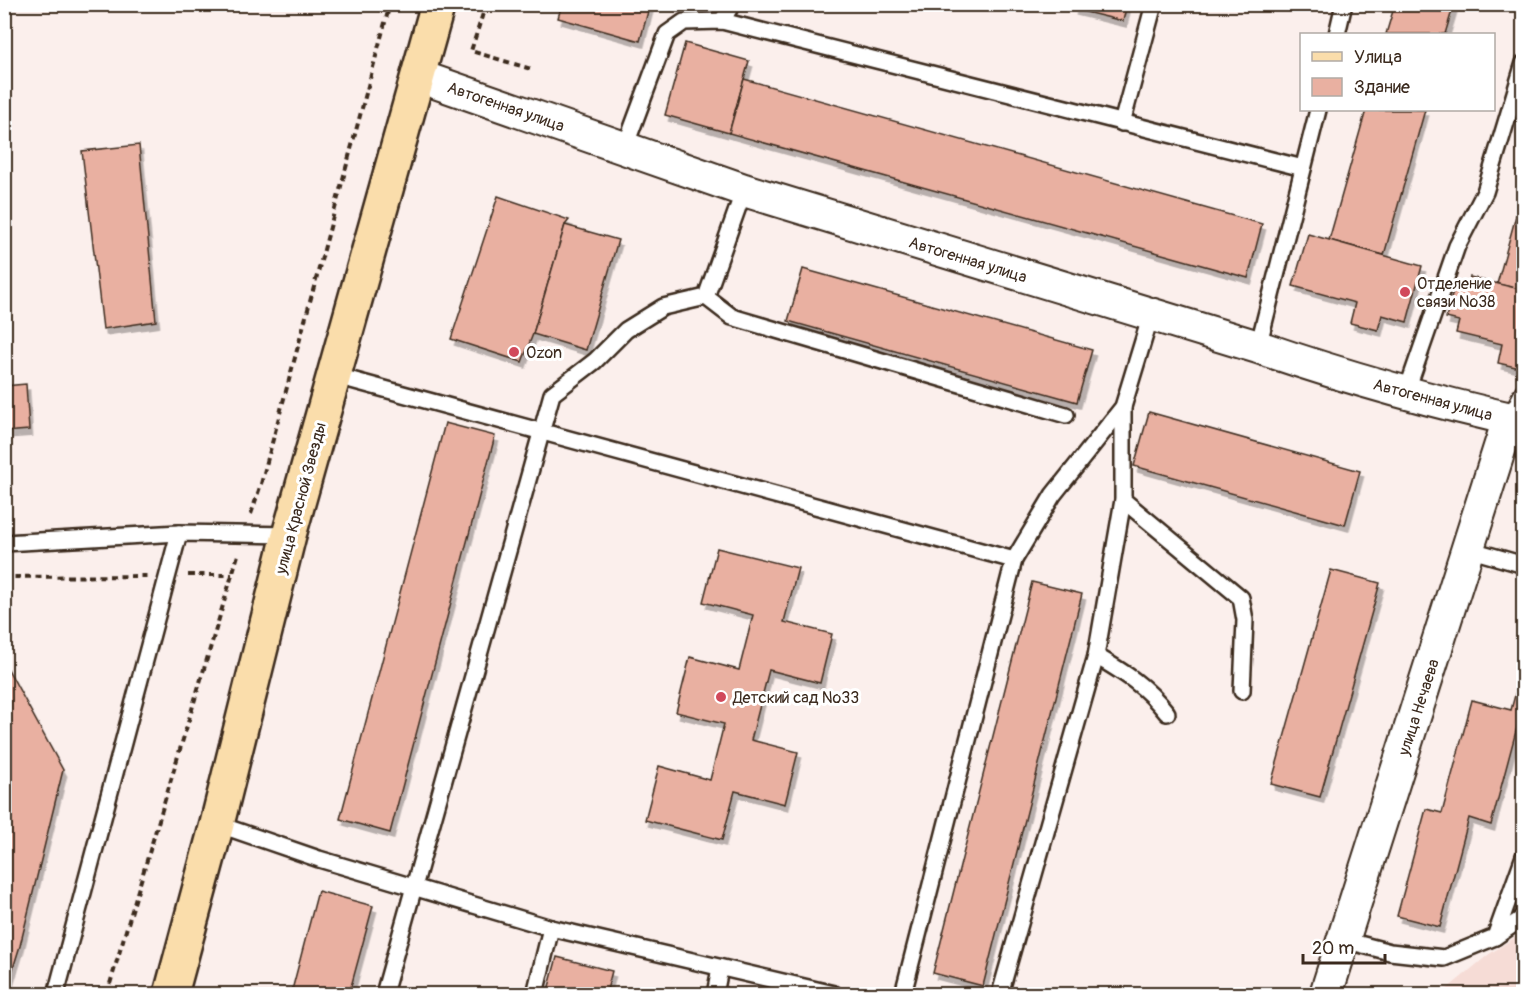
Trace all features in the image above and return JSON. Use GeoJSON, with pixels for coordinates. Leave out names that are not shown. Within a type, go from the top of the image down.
{"type":"FeatureCollection","features":[{"type":"Feature","properties":{"kind":"main road","name":"улица Красной Звезды"},"geometry":{"type":"LineString","coordinates":[[171,994],[217,824],[289,535],[438,4]]}},
{"type":"Feature","properties":{"kind":"street","name":"Автогенная улица"},"geometry":{"type":"LineString","coordinates":[[418,76],[744,190],[1258,347],[1317,368],[1516,420]]}},
{"type":"Feature","properties":{"kind":"street","name":"улица Нечаева"},"geometry":{"type":"LineString","coordinates":[[1326,994],[1468,549],[1516,420]]}},
{"type":"Feature","properties":{"kind":"lane"},"geometry":{"type":"LineString","coordinates":[[722,21],[732,4]]}},
{"type":"Feature","properties":{"kind":"lane"},"geometry":{"type":"LineString","coordinates":[[1122,123],[1154,4]]}},
{"type":"Feature","properties":{"kind":"lane"},"geometry":{"type":"LineString","coordinates":[[1337,33],[1344,4]]}},
{"type":"Feature","properties":{"kind":"lane"},"geometry":{"type":"LineString","coordinates":[[625,147],[667,34],[684,22],[722,21],[1303,168]]}},
{"type":"Feature","properties":{"kind":"lane"},"geometry":{"type":"LineString","coordinates":[[1406,393],[1457,246],[1485,192],[1524,63]]}},
{"type":"Feature","properties":{"kind":"lane"},"geometry":{"type":"LineString","coordinates":[[1258,347],[1318,111]]}},
{"type":"Feature","properties":{"kind":"lane"},"geometry":{"type":"LineString","coordinates":[[706,297],[744,190]]}},
{"type":"Feature","properties":{"kind":"lane"},"geometry":{"type":"LineString","coordinates":[[706,297],[732,317],[1066,415]]}},
{"type":"Feature","properties":{"kind":"lane"},"geometry":{"type":"LineString","coordinates":[[384,994],[552,394],[595,361],[626,330],[663,307],[706,297]]}},
{"type":"Feature","properties":{"kind":"lane"},"geometry":{"type":"LineString","coordinates":[[1000,994],[1096,656],[1123,500],[1123,407],[1151,315]]}},
{"type":"Feature","properties":{"kind":"lane"},"geometry":{"type":"LineString","coordinates":[[333,375],[1014,560]]}},
{"type":"Feature","properties":{"kind":"lane"},"geometry":{"type":"LineString","coordinates":[[1516,420],[1524,390]]}},
{"type":"Feature","properties":{"kind":"lane"},"geometry":{"type":"LineString","coordinates":[[903,994],[1014,560],[1053,495],[1123,407]]}},
{"type":"Feature","properties":{"kind":"lane"},"geometry":{"type":"LineString","coordinates":[[1123,500],[1241,598],[1245,620],[1242,691]]}},
{"type":"Feature","properties":{"kind":"lane"},"geometry":{"type":"LineString","coordinates":[[56,994],[179,533]]}},
{"type":"Feature","properties":{"kind":"lane"},"geometry":{"type":"LineString","coordinates":[[4,543],[179,533],[289,535]]}},
{"type":"Feature","properties":{"kind":"lane"},"geometry":{"type":"LineString","coordinates":[[1468,549],[1524,565]]}},
{"type":"Feature","properties":{"kind":"lane"},"geometry":{"type":"LineString","coordinates":[[1096,656],[1131,677],[1155,697],[1167,713]]}},
{"type":"Feature","properties":{"kind":"lane"},"geometry":{"type":"LineString","coordinates":[[217,824],[319,859],[551,928],[834,994]]}},
{"type":"Feature","properties":{"kind":"lane"},"geometry":{"type":"LineString","coordinates":[[1495,937],[1524,856]]}},
{"type":"Feature","properties":{"kind":"lane"},"geometry":{"type":"LineString","coordinates":[[1344,940],[1390,952],[1444,958],[1495,937],[1524,917]]}},
{"type":"Feature","properties":{"kind":"lane"},"geometry":{"type":"LineString","coordinates":[[535,994],[551,928]]}},
{"type":"Feature","properties":{"kind":"lane"},"geometry":{"type":"LineString","coordinates":[[715,994],[720,969]]}},
{"type":"Feature","properties":{"kind":"path"},"geometry":{"type":"LineString","coordinates":[[107,994],[264,473],[390,4]]}},
{"type":"Feature","properties":{"kind":"path"},"geometry":{"type":"LineString","coordinates":[[486,4],[471,51],[531,69]]}},
{"type":"Feature","properties":{"kind":"path"},"geometry":{"type":"LineString","coordinates":[[4,577],[232,575]]}},
{"type":"Feature","properties":{"kind":"shaded area"},"geometry":{"type":"Polygon","coordinates":[[[1523,932],[1523,994],[1441,994],[1488,955],[1523,932]]]}},
{"type":"Feature","properties":{"kind":"building"},"geometry":{"type":"Polygon","coordinates":[[[562,4],[650,4],[640,41],[558,18],[562,4]]]}},
{"type":"Feature","properties":{"kind":"building"},"geometry":{"type":"Polygon","coordinates":[[[1074,4],[1127,4],[1123,21],[1073,9],[1074,4]]]}},
{"type":"Feature","properties":{"kind":"building"},"geometry":{"type":"Polygon","coordinates":[[[1395,4],[1454,4],[1445,33],[1386,33],[1395,4]]]}},
{"type":"Feature","properties":{"kind":"building"},"geometry":{"type":"Polygon","coordinates":[[[685,43],[749,61],[729,133],[665,115],[685,43]]]}},
{"type":"Feature","properties":{"kind":"building"},"geometry":{"type":"Polygon","coordinates":[[[744,79],[1262,224],[1248,278],[729,133],[744,79]]]}},
{"type":"Feature","properties":{"kind":"building"},"geometry":{"type":"Polygon","coordinates":[[[1366,111],[1425,111],[1384,255],[1329,240],[1366,111]]]}},
{"type":"Feature","properties":{"kind":"building"},"geometry":{"type":"Polygon","coordinates":[[[139,145],[156,321],[103,329],[82,151],[139,145]]]}},
{"type":"Feature","properties":{"kind":"building"},"geometry":{"type":"Polygon","coordinates":[[[1524,187],[1524,290],[1497,284],[1524,187]]]}},
{"type":"Feature","properties":{"kind":"building"},"geometry":{"type":"Polygon","coordinates":[[[498,196],[569,220],[565,225],[533,334],[522,362],[451,339],[498,196]]]}},
{"type":"Feature","properties":{"kind":"building"},"geometry":{"type":"Polygon","coordinates":[[[565,225],[618,240],[586,350],[533,334],[565,225]]]}},
{"type":"Feature","properties":{"kind":"building"},"geometry":{"type":"Polygon","coordinates":[[[1308,234],[1422,266],[1407,322],[1382,315],[1378,330],[1350,323],[1355,303],[1293,286],[1308,234]]]}},
{"type":"Feature","properties":{"kind":"building"},"geometry":{"type":"Polygon","coordinates":[[[803,269],[1092,350],[1077,402],[788,321],[803,269]]]}},
{"type":"Feature","properties":{"kind":"building"},"geometry":{"type":"Polygon","coordinates":[[[1470,277],[1524,290],[1524,369],[1498,363],[1502,344],[1456,333],[1459,321],[1446,318],[1454,287],[1467,290],[1470,277]]]}},
{"type":"Feature","properties":{"kind":"building"},"geometry":{"type":"Polygon","coordinates":[[[26,384],[29,430],[4,432],[4,386],[26,384]]]}},
{"type":"Feature","properties":{"kind":"building"},"geometry":{"type":"Polygon","coordinates":[[[1149,412],[1360,471],[1345,525],[1134,466],[1149,412]]]}},
{"type":"Feature","properties":{"kind":"building"},"geometry":{"type":"Polygon","coordinates":[[[445,423],[495,436],[390,833],[340,819],[445,423]]]}},
{"type":"Feature","properties":{"kind":"building","name":"Детский сад №33"},"geometry":{"type":"Polygon","coordinates":[[[717,548],[798,568],[784,622],[832,634],[820,683],[769,670],[751,740],[798,752],[785,804],[735,791],[722,840],[645,820],[659,766],[710,780],[724,724],[676,712],[690,657],[739,670],[753,615],[703,602],[717,548]]]}},
{"type":"Feature","properties":{"kind":"building"},"geometry":{"type":"Polygon","coordinates":[[[1331,570],[1380,583],[1320,797],[1271,784],[1331,570]]]}},
{"type":"Feature","properties":{"kind":"building"},"geometry":{"type":"Polygon","coordinates":[[[1032,582],[1082,594],[983,986],[933,973],[1032,582]]]}},
{"type":"Feature","properties":{"kind":"building"},"geometry":{"type":"Polygon","coordinates":[[[4,662],[63,770],[20,946],[5,994],[4,662]]]}},
{"type":"Feature","properties":{"kind":"building"},"geometry":{"type":"Polygon","coordinates":[[[1518,684],[1524,686],[1524,717],[1520,716],[1491,825],[1469,818],[1440,927],[1397,916],[1426,809],[1442,813],[1472,700],[1511,710],[1518,684]]]}},
{"type":"Feature","properties":{"kind":"building"},"geometry":{"type":"Polygon","coordinates":[[[318,891],[373,906],[349,994],[291,994],[318,891]]]}},
{"type":"Feature","properties":{"kind":"building"},"geometry":{"type":"Polygon","coordinates":[[[557,957],[612,971],[606,994],[547,994],[557,957]]]}},
{"type":"Feature","properties":{"kind":"place","name":"Отделение связи №38"},"geometry":{"type":"Point","coordinates":[1405,292]}},
{"type":"Feature","properties":{"kind":"place","name":"Ozon"},"geometry":{"type":"Point","coordinates":[514,352]}},
{"type":"Feature","properties":{"kind":"place","name":"Детский сад №33"},"geometry":{"type":"Point","coordinates":[721,697]}}]}
